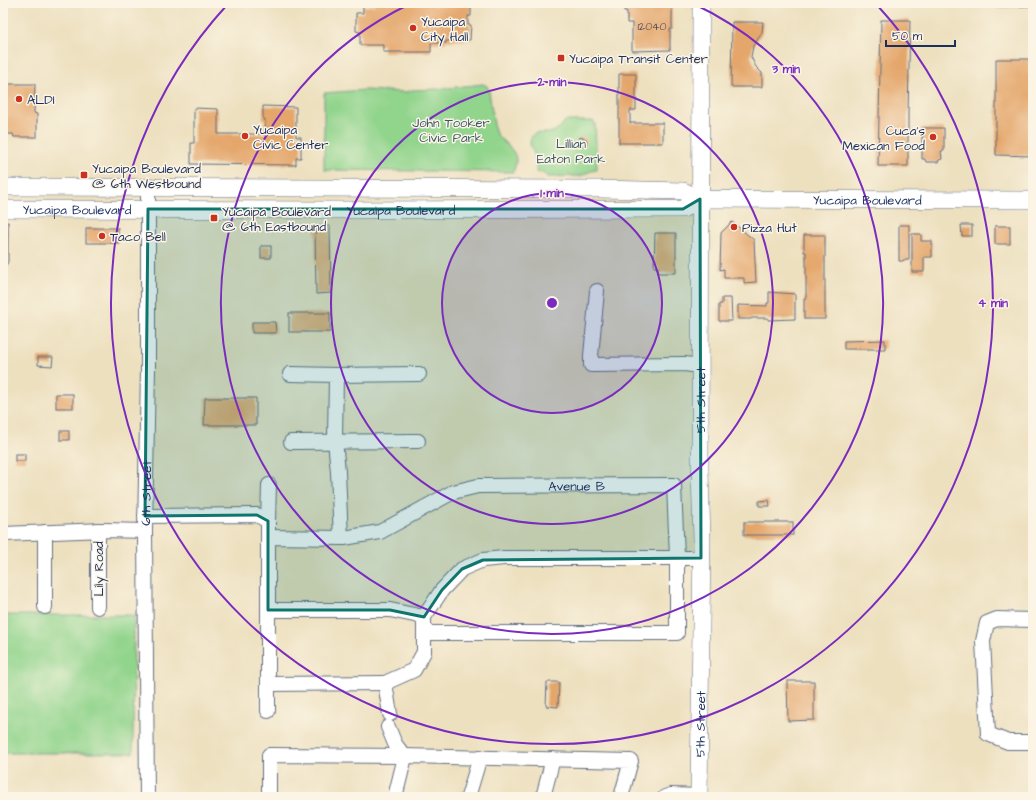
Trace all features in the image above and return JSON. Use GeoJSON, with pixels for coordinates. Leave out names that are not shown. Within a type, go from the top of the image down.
{"type":"FeatureCollection","features":[{"type":"Feature","properties":{"kind":"main road","name":"5th Street"},"geometry":{"type":"LineString","coordinates":[[699,796],[701,558],[701,3]]}},
{"type":"Feature","properties":{"kind":"main road","name":"Yucaipa Boulevard"},"geometry":{"type":"LineString","coordinates":[[3,187],[600,188],[682,191],[700,199],[1033,200]]}},
{"type":"Feature","properties":{"kind":"main road","name":"Yucaipa Boulevard"},"geometry":{"type":"LineString","coordinates":[[3,209],[683,209],[700,199]]}},
{"type":"Feature","properties":{"kind":"street","name":"6th Street"},"geometry":{"type":"LineString","coordinates":[[147,797],[145,516],[148,370],[148,188]]}},
{"type":"Feature","properties":{"kind":"street"},"geometry":{"type":"LineString","coordinates":[[597,291],[591,365],[684,364],[701,366]]}},
{"type":"Feature","properties":{"kind":"street"},"geometry":{"type":"LineString","coordinates":[[290,374],[419,374]]}},
{"type":"Feature","properties":{"kind":"street"},"geometry":{"type":"LineString","coordinates":[[336,375],[335,443],[341,538]]}},
{"type":"Feature","properties":{"kind":"street"},"geometry":{"type":"LineString","coordinates":[[291,442],[335,443],[418,441]]}},
{"type":"Feature","properties":{"kind":"street"},"geometry":{"type":"LineString","coordinates":[[268,710],[269,485]]}},
{"type":"Feature","properties":{"kind":"street","name":"Avenue B"},"geometry":{"type":"LineString","coordinates":[[268,537],[341,538],[380,532],[453,492],[478,486],[674,485],[676,557]]}},
{"type":"Feature","properties":{"kind":"street"},"geometry":{"type":"LineString","coordinates":[[145,516],[257,515],[268,521]]}},
{"type":"Feature","properties":{"kind":"street","name":"Lily Road"},"geometry":{"type":"LineString","coordinates":[[98,530],[98,607]]}},
{"type":"Feature","properties":{"kind":"street","name":"Lily Road"},"geometry":{"type":"LineString","coordinates":[[3,534],[98,530],[145,532]]}},
{"type":"Feature","properties":{"kind":"street"},"geometry":{"type":"LineString","coordinates":[[45,532],[45,607]]}},
{"type":"Feature","properties":{"kind":"street"},"geometry":{"type":"LineString","coordinates":[[424,632],[677,632],[676,557]]}},
{"type":"Feature","properties":{"kind":"street"},"geometry":{"type":"LineString","coordinates":[[268,684],[385,683],[414,670],[424,652],[424,617],[442,590],[462,569],[483,560],[504,558],[701,558]]}},
{"type":"Feature","properties":{"kind":"street"},"geometry":{"type":"LineString","coordinates":[[268,610],[390,610],[424,617]]}},
{"type":"Feature","properties":{"kind":"street"},"geometry":{"type":"LineString","coordinates":[[1033,620],[997,619],[987,623],[983,641],[988,734],[1008,742],[1033,742]]}},
{"type":"Feature","properties":{"kind":"street"},"geometry":{"type":"LineString","coordinates":[[385,683],[389,721],[395,744],[405,758],[394,797]]}},
{"type":"Feature","properties":{"kind":"street"},"geometry":{"type":"LineString","coordinates":[[268,797],[269,754],[631,761],[621,797]]}},
{"type":"Feature","properties":{"kind":"street"},"geometry":{"type":"LineString","coordinates":[[468,797],[480,757]]}},
{"type":"Feature","properties":{"kind":"street"},"geometry":{"type":"LineString","coordinates":[[543,797],[553,759]]}},
{"type":"Feature","properties":{"kind":"street"},"geometry":{"type":"LineString","coordinates":[[665,797],[671,795],[699,796]]}},
{"type":"Feature","properties":{"kind":"highlighted area"},"geometry":{"type":"Polygon","coordinates":[[[700,199],[701,558],[483,560],[462,569],[442,590],[424,617],[390,610],[268,610],[268,521],[257,515],[145,516],[148,209],[683,209],[700,199]]]}},
{"type":"Feature","properties":{"kind":"green space","name":"John Tooker Civic Park"},"geometry":{"type":"Polygon","coordinates":[[[483,84],[487,86],[489,91],[495,131],[498,136],[511,148],[516,158],[516,164],[513,172],[324,170],[324,93],[365,90],[407,92],[412,90],[440,89],[483,84]]]}},
{"type":"Feature","properties":{"kind":"green space","name":"Lillian Eaton Park"},"geometry":{"type":"Polygon","coordinates":[[[565,121],[593,121],[595,123],[597,170],[581,176],[547,177],[542,172],[538,173],[537,171],[535,157],[530,142],[533,135],[536,133],[550,133],[561,126],[565,121]]]}},
{"type":"Feature","properties":{"kind":"green space"},"geometry":{"type":"Polygon","coordinates":[[[3,615],[134,615],[133,753],[3,753],[3,615]]]}},
{"type":"Feature","properties":{"kind":"building","name":"Yucaipa City Hall"},"geometry":{"type":"Polygon","coordinates":[[[375,3],[433,3],[433,6],[445,6],[445,3],[471,3],[471,16],[468,16],[468,25],[471,25],[470,40],[431,43],[431,52],[383,52],[383,45],[360,45],[360,32],[356,31],[356,13],[363,13],[363,6],[374,6],[375,3]]]}},
{"type":"Feature","properties":{"kind":"building"},"geometry":{"type":"Polygon","coordinates":[[[624,3],[669,3],[669,6],[672,6],[670,50],[632,51],[632,23],[627,23],[627,11],[624,11],[624,3]]]}},
{"type":"Feature","properties":{"kind":"building"},"geometry":{"type":"Polygon","coordinates":[[[996,3],[1033,3],[1033,6],[996,7],[996,3]]]}},
{"type":"Feature","properties":{"kind":"building"},"geometry":{"type":"Polygon","coordinates":[[[881,20],[910,20],[908,166],[878,166],[881,20]]]}},
{"type":"Feature","properties":{"kind":"building"},"geometry":{"type":"Polygon","coordinates":[[[732,22],[763,22],[762,33],[753,46],[751,57],[756,67],[762,73],[762,87],[731,87],[732,22]]]}},
{"type":"Feature","properties":{"kind":"building"},"geometry":{"type":"Polygon","coordinates":[[[996,59],[1033,59],[1033,156],[996,155],[996,59]]]}},
{"type":"Feature","properties":{"kind":"building"},"geometry":{"type":"Polygon","coordinates":[[[619,74],[636,74],[636,110],[630,110],[630,123],[663,123],[663,143],[619,143],[619,74]]]}},
{"type":"Feature","properties":{"kind":"building","name":"ALDI"},"geometry":{"type":"Polygon","coordinates":[[[3,84],[35,84],[34,113],[37,114],[37,137],[14,137],[13,134],[3,134],[3,84]]]}},
{"type":"Feature","properties":{"kind":"building","name":"Yucaipa Civic Center"},"geometry":{"type":"Polygon","coordinates":[[[263,106],[296,107],[296,137],[301,137],[301,158],[296,158],[296,165],[191,164],[191,143],[194,143],[194,108],[218,109],[218,134],[265,134],[263,106]]]}},
{"type":"Feature","properties":{"kind":"building","name":"Cuca's Mexican Food"},"geometry":{"type":"Polygon","coordinates":[[[922,128],[944,128],[944,151],[941,151],[942,159],[938,162],[926,162],[925,159],[922,159],[922,128]]]}},
{"type":"Feature","properties":{"kind":"building"},"geometry":{"type":"Polygon","coordinates":[[[583,137],[587,140],[586,145],[581,146],[577,143],[579,138],[583,137]]]}},
{"type":"Feature","properties":{"kind":"building"},"geometry":{"type":"Polygon","coordinates":[[[8,222],[8,262],[3,271],[3,223],[8,222]]]}},
{"type":"Feature","properties":{"kind":"building"},"geometry":{"type":"Polygon","coordinates":[[[732,222],[754,240],[756,282],[744,283],[744,278],[724,278],[724,269],[720,270],[721,233],[732,222]]]}},
{"type":"Feature","properties":{"kind":"building"},"geometry":{"type":"Polygon","coordinates":[[[899,225],[909,225],[909,260],[899,261],[899,225]]]}},
{"type":"Feature","properties":{"kind":"building"},"geometry":{"type":"Polygon","coordinates":[[[961,225],[972,225],[972,236],[962,236],[961,225]]]}},
{"type":"Feature","properties":{"kind":"building"},"geometry":{"type":"Polygon","coordinates":[[[315,226],[330,226],[331,293],[316,294],[315,226]]]}},
{"type":"Feature","properties":{"kind":"building"},"geometry":{"type":"Polygon","coordinates":[[[995,226],[1010,226],[1010,244],[995,244],[995,226]]]}},
{"type":"Feature","properties":{"kind":"building","name":"Taco Bell"},"geometry":{"type":"Polygon","coordinates":[[[86,228],[118,228],[118,243],[86,243],[86,228]]]}},
{"type":"Feature","properties":{"kind":"building"},"geometry":{"type":"Polygon","coordinates":[[[655,233],[676,233],[676,273],[658,273],[658,267],[654,267],[655,233]]]}},
{"type":"Feature","properties":{"kind":"building"},"geometry":{"type":"Polygon","coordinates":[[[912,234],[921,234],[921,241],[932,241],[932,257],[924,257],[924,272],[912,272],[912,234]]]}},
{"type":"Feature","properties":{"kind":"building"},"geometry":{"type":"Polygon","coordinates":[[[804,235],[825,235],[825,319],[804,319],[804,298],[806,298],[806,252],[804,252],[804,235]]]}},
{"type":"Feature","properties":{"kind":"building"},"geometry":{"type":"Polygon","coordinates":[[[261,246],[271,246],[271,258],[261,258],[261,246]]]}},
{"type":"Feature","properties":{"kind":"building"},"geometry":{"type":"Polygon","coordinates":[[[769,292],[795,294],[795,319],[738,319],[738,305],[767,306],[767,303],[769,303],[769,292]]]}},
{"type":"Feature","properties":{"kind":"building"},"geometry":{"type":"Polygon","coordinates":[[[722,298],[731,298],[732,321],[719,321],[719,304],[722,304],[722,298]]]}},
{"type":"Feature","properties":{"kind":"building"},"geometry":{"type":"Polygon","coordinates":[[[289,313],[330,313],[330,332],[289,332],[289,313]]]}},
{"type":"Feature","properties":{"kind":"building"},"geometry":{"type":"Polygon","coordinates":[[[252,322],[275,322],[276,333],[252,333],[252,322]]]}},
{"type":"Feature","properties":{"kind":"building"},"geometry":{"type":"Polygon","coordinates":[[[885,340],[885,349],[844,349],[844,341],[885,340]]]}},
{"type":"Feature","properties":{"kind":"building"},"geometry":{"type":"Polygon","coordinates":[[[38,357],[53,357],[52,366],[38,365],[38,357]]]}},
{"type":"Feature","properties":{"kind":"building"},"geometry":{"type":"Polygon","coordinates":[[[56,394],[73,394],[73,408],[56,408],[56,394]]]}},
{"type":"Feature","properties":{"kind":"building"},"geometry":{"type":"Polygon","coordinates":[[[205,398],[256,398],[256,425],[204,425],[205,398]]]}},
{"type":"Feature","properties":{"kind":"building"},"geometry":{"type":"Polygon","coordinates":[[[60,431],[69,431],[69,440],[60,440],[60,431]]]}},
{"type":"Feature","properties":{"kind":"building"},"geometry":{"type":"Polygon","coordinates":[[[15,454],[25,454],[25,461],[15,461],[15,454]]]}},
{"type":"Feature","properties":{"kind":"building"},"geometry":{"type":"Polygon","coordinates":[[[769,500],[770,506],[759,506],[759,501],[769,500]]]}},
{"type":"Feature","properties":{"kind":"building"},"geometry":{"type":"Polygon","coordinates":[[[744,522],[793,522],[793,535],[744,535],[744,522]]]}},
{"type":"Feature","properties":{"kind":"building"},"geometry":{"type":"Polygon","coordinates":[[[787,681],[814,681],[814,720],[788,721],[787,681]]]}},
{"type":"Feature","properties":{"kind":"building"},"geometry":{"type":"Polygon","coordinates":[[[547,682],[559,682],[558,707],[546,706],[547,682]]]}},
{"type":"Feature","properties":{"kind":"place","name":"Yucaipa City Hall"},"geometry":{"type":"Point","coordinates":[413,28]}},
{"type":"Feature","properties":{"kind":"place","name":"Yucaipa Transit Center"},"geometry":{"type":"Point","coordinates":[561,58]}},
{"type":"Feature","properties":{"kind":"place","name":"ALDI"},"geometry":{"type":"Point","coordinates":[19,99]}},
{"type":"Feature","properties":{"kind":"place","name":"Yucaipa Civic Center"},"geometry":{"type":"Point","coordinates":[245,136]}},
{"type":"Feature","properties":{"kind":"place","name":"Cuca's Mexican Food"},"geometry":{"type":"Point","coordinates":[933,137]}},
{"type":"Feature","properties":{"kind":"place","name":"Yucaipa Boulevard @ 6th Westbound"},"geometry":{"type":"Point","coordinates":[84,175]}},
{"type":"Feature","properties":{"kind":"place","name":"Yucaipa Boulevard @ 6th Eastbound"},"geometry":{"type":"Point","coordinates":[214,218]}},
{"type":"Feature","properties":{"kind":"place","name":"Pizza Hut"},"geometry":{"type":"Point","coordinates":[734,227]}},
{"type":"Feature","properties":{"kind":"place","name":"Taco Bell"},"geometry":{"type":"Point","coordinates":[102,236]}}]}
